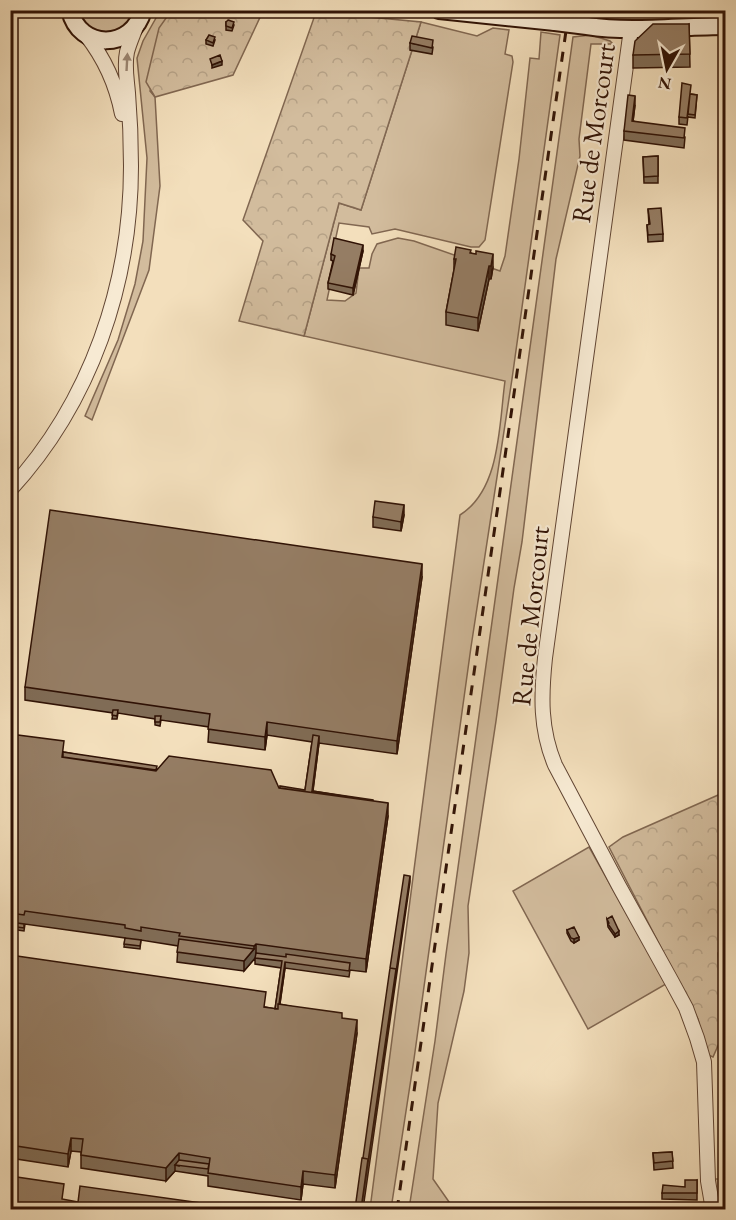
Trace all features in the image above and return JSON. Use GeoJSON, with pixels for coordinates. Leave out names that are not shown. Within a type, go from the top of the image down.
{"type":"FeatureCollection","features":[{"type":"Feature","properties":{"kind":"main road"},"geometry":{"type":"LineString","coordinates":[[70,10],[74,23],[86,35],[102,40],[117,39],[131,32],[142,15]]}},
{"type":"Feature","properties":{"kind":"main road"},"geometry":{"type":"LineString","coordinates":[[439,10],[631,29],[726,26]]}},
{"type":"Feature","properties":{"kind":"street"},"geometry":{"type":"LineString","coordinates":[[10,490],[31,467],[67,415],[99,346],[114,298],[126,245],[131,163],[125,68],[127,53],[142,15]]}},
{"type":"Feature","properties":{"kind":"street","name":"Rue de Morcourt"},"geometry":{"type":"LineString","coordinates":[[631,29],[545,658],[542,711],[549,750],[555,765],[677,991],[697,1038],[704,1062],[708,1181],[713,1209]]}},
{"type":"Feature","properties":{"kind":"street"},"geometry":{"type":"LineString","coordinates":[[86,35],[105,61],[119,96],[131,163]]}},
{"type":"Feature","properties":{"kind":"green space"},"geometry":{"type":"Polygon","coordinates":[[[591,10],[660,11],[659,17],[591,14],[591,10]]]}},
{"type":"Feature","properties":{"kind":"green space"},"geometry":{"type":"Polygon","coordinates":[[[77,11],[139,11],[117,35],[89,30],[77,11]]]}},
{"type":"Feature","properties":{"kind":"green space"},"geometry":{"type":"Polygon","coordinates":[[[160,11],[171,11],[150,91],[155,97],[160,186],[149,270],[92,420],[85,416],[118,340],[135,284],[143,241],[147,158],[137,58],[143,41],[160,11]]]}},
{"type":"Feature","properties":{"kind":"green space"},"geometry":{"type":"Polygon","coordinates":[[[171,11],[263,11],[233,75],[155,97],[146,82],[159,28],[171,11]]]}},
{"type":"Feature","properties":{"kind":"green space"},"geometry":{"type":"Polygon","coordinates":[[[316,12],[421,22],[361,210],[339,203],[304,336],[239,321],[263,241],[243,220],[316,12]]]}},
{"type":"Feature","properties":{"kind":"green space"},"geometry":{"type":"Polygon","coordinates":[[[421,22],[477,36],[493,28],[509,30],[505,54],[512,56],[513,62],[485,240],[479,247],[471,247],[395,229],[372,234],[369,227],[339,223],[331,260],[335,262],[327,300],[345,301],[356,293],[359,268],[369,268],[377,244],[398,238],[414,241],[500,271],[505,256],[519,159],[530,58],[539,59],[541,32],[560,35],[391,1209],[370,1209],[460,515],[473,504],[491,473],[499,435],[505,381],[304,336],[339,203],[361,210],[421,22]]]}},
{"type":"Feature","properties":{"kind":"green space"},"geometry":{"type":"Polygon","coordinates":[[[591,35],[613,44],[591,44],[579,139],[580,156],[556,259],[522,542],[468,906],[469,953],[464,991],[438,1103],[433,1179],[454,1209],[409,1209],[435,1041],[573,37],[591,35]]]}},
{"type":"Feature","properties":{"kind":"green space"},"geometry":{"type":"Polygon","coordinates":[[[725,792],[726,953],[718,953],[721,1026],[720,1041],[713,1057],[706,1054],[698,1019],[609,847],[623,837],[725,792]]]}},
{"type":"Feature","properties":{"kind":"green space"},"geometry":{"type":"Polygon","coordinates":[[[589,847],[666,984],[588,1029],[513,891],[589,847]]]}},
{"type":"Feature","properties":{"kind":"green space"},"geometry":{"type":"Polygon","coordinates":[[[714,1179],[719,1179],[725,1209],[720,1209],[714,1179]]]}},
{"type":"Feature","properties":{"kind":"building"},"geometry":{"type":"Polygon","coordinates":[[[228,20],[234,22],[232,28],[226,26],[228,20]]]}},
{"type":"Feature","properties":{"kind":"building"},"geometry":{"type":"Polygon","coordinates":[[[653,24],[689,24],[690,54],[633,55],[635,41],[653,24]]]}},
{"type":"Feature","properties":{"kind":"building"},"geometry":{"type":"Polygon","coordinates":[[[209,35],[215,37],[213,43],[206,40],[209,35]]]}},
{"type":"Feature","properties":{"kind":"building"},"geometry":{"type":"Polygon","coordinates":[[[412,36],[433,40],[432,48],[410,43],[412,36]]]}},
{"type":"Feature","properties":{"kind":"building"},"geometry":{"type":"Polygon","coordinates":[[[220,55],[222,61],[212,65],[210,59],[220,55]]]}},
{"type":"Feature","properties":{"kind":"building"},"geometry":{"type":"Polygon","coordinates":[[[682,83],[691,85],[687,118],[679,117],[682,83]]]}},
{"type":"Feature","properties":{"kind":"building"},"geometry":{"type":"Polygon","coordinates":[[[690,94],[697,95],[695,115],[688,114],[690,94]]]}},
{"type":"Feature","properties":{"kind":"building"},"geometry":{"type":"Polygon","coordinates":[[[628,95],[635,96],[632,121],[685,128],[684,138],[624,131],[628,95]]]}},
{"type":"Feature","properties":{"kind":"building"},"geometry":{"type":"Polygon","coordinates":[[[658,156],[658,176],[644,177],[643,157],[658,156]]]}},
{"type":"Feature","properties":{"kind":"building"},"geometry":{"type":"Polygon","coordinates":[[[661,208],[663,234],[648,235],[647,225],[650,224],[648,209],[661,208]]]}},
{"type":"Feature","properties":{"kind":"building"},"geometry":{"type":"Polygon","coordinates":[[[334,238],[363,245],[353,288],[328,283],[335,256],[331,254],[334,238]]]}},
{"type":"Feature","properties":{"kind":"building"},"geometry":{"type":"Polygon","coordinates":[[[456,247],[471,250],[470,253],[476,254],[476,251],[493,254],[478,318],[446,312],[456,259],[454,259],[456,247]]]}},
{"type":"Feature","properties":{"kind":"building"},"geometry":{"type":"Polygon","coordinates":[[[375,501],[404,505],[401,522],[373,517],[375,501]]]}},
{"type":"Feature","properties":{"kind":"building"},"geometry":{"type":"Polygon","coordinates":[[[50,510],[422,564],[397,741],[267,722],[265,737],[208,729],[210,714],[25,687],[50,510]]]}},
{"type":"Feature","properties":{"kind":"building"},"geometry":{"type":"Polygon","coordinates":[[[113,710],[118,710],[117,716],[112,715],[113,710]]]}},
{"type":"Feature","properties":{"kind":"building"},"geometry":{"type":"Polygon","coordinates":[[[155,716],[161,716],[160,722],[155,722],[155,716]]]}},
{"type":"Feature","properties":{"kind":"building"},"geometry":{"type":"Polygon","coordinates":[[[10,734],[64,741],[62,757],[156,771],[169,756],[271,770],[279,788],[388,803],[366,959],[179,936],[180,933],[141,927],[141,931],[125,928],[125,925],[25,911],[24,915],[10,913],[10,734]]]}},
{"type":"Feature","properties":{"kind":"building"},"geometry":{"type":"Polygon","coordinates":[[[313,735],[319,736],[312,791],[373,801],[280,788],[280,786],[305,790],[313,735]]]}},
{"type":"Feature","properties":{"kind":"building"},"geometry":{"type":"Polygon","coordinates":[[[63,752],[157,766],[156,770],[63,757],[63,752]]]}},
{"type":"Feature","properties":{"kind":"building"},"geometry":{"type":"Polygon","coordinates":[[[404,875],[410,876],[396,972],[396,969],[390,968],[404,875]]]}},
{"type":"Feature","properties":{"kind":"building"},"geometry":{"type":"Polygon","coordinates":[[[612,916],[619,931],[615,934],[607,919],[612,916]]]}},
{"type":"Feature","properties":{"kind":"building"},"geometry":{"type":"Polygon","coordinates":[[[10,922],[24,924],[24,928],[10,926],[10,922]]]}},
{"type":"Feature","properties":{"kind":"building"},"geometry":{"type":"Polygon","coordinates":[[[574,927],[579,937],[574,939],[567,930],[574,927]]]}},
{"type":"Feature","properties":{"kind":"building"},"geometry":{"type":"Polygon","coordinates":[[[125,938],[141,940],[140,946],[124,944],[125,938]]]}},
{"type":"Feature","properties":{"kind":"building"},"geometry":{"type":"Polygon","coordinates":[[[179,939],[254,949],[244,961],[177,952],[179,939]]]}},
{"type":"Feature","properties":{"kind":"building"},"geometry":{"type":"Polygon","coordinates":[[[256,953],[286,957],[286,954],[350,963],[349,971],[285,962],[278,1009],[275,1009],[282,961],[255,958],[256,953]]]}},
{"type":"Feature","properties":{"kind":"building"},"geometry":{"type":"Polygon","coordinates":[[[10,955],[266,992],[264,1007],[278,1009],[278,1004],[342,1013],[342,1018],[357,1020],[335,1175],[303,1171],[301,1187],[208,1173],[210,1158],[179,1153],[166,1168],[81,1155],[83,1139],[71,1138],[68,1154],[10,1145],[10,955]]]}},
{"type":"Feature","properties":{"kind":"building"},"geometry":{"type":"Polygon","coordinates":[[[390,968],[396,969],[368,1162],[368,1159],[363,1158],[390,968]]]}},
{"type":"Feature","properties":{"kind":"building"},"geometry":{"type":"Polygon","coordinates":[[[672,1152],[673,1161],[654,1163],[653,1153],[672,1152]]]}},
{"type":"Feature","properties":{"kind":"building"},"geometry":{"type":"Polygon","coordinates":[[[362,1158],[368,1159],[361,1209],[355,1209],[362,1158]]]}},
{"type":"Feature","properties":{"kind":"building"},"geometry":{"type":"Polygon","coordinates":[[[179,1160],[209,1164],[208,1169],[175,1165],[179,1160]]]}},
{"type":"Feature","properties":{"kind":"building"},"geometry":{"type":"Polygon","coordinates":[[[10,1176],[64,1184],[62,1199],[78,1202],[80,1186],[244,1209],[10,1209],[10,1176]]]}},
{"type":"Feature","properties":{"kind":"building"},"geometry":{"type":"Polygon","coordinates":[[[685,1180],[697,1180],[697,1193],[662,1193],[663,1185],[685,1187],[685,1180]]]}},
{"type":"Feature","properties":{"kind":"railway"},"geometry":{"type":"LineString","coordinates":[[397,1210],[569,10]]}}]}
